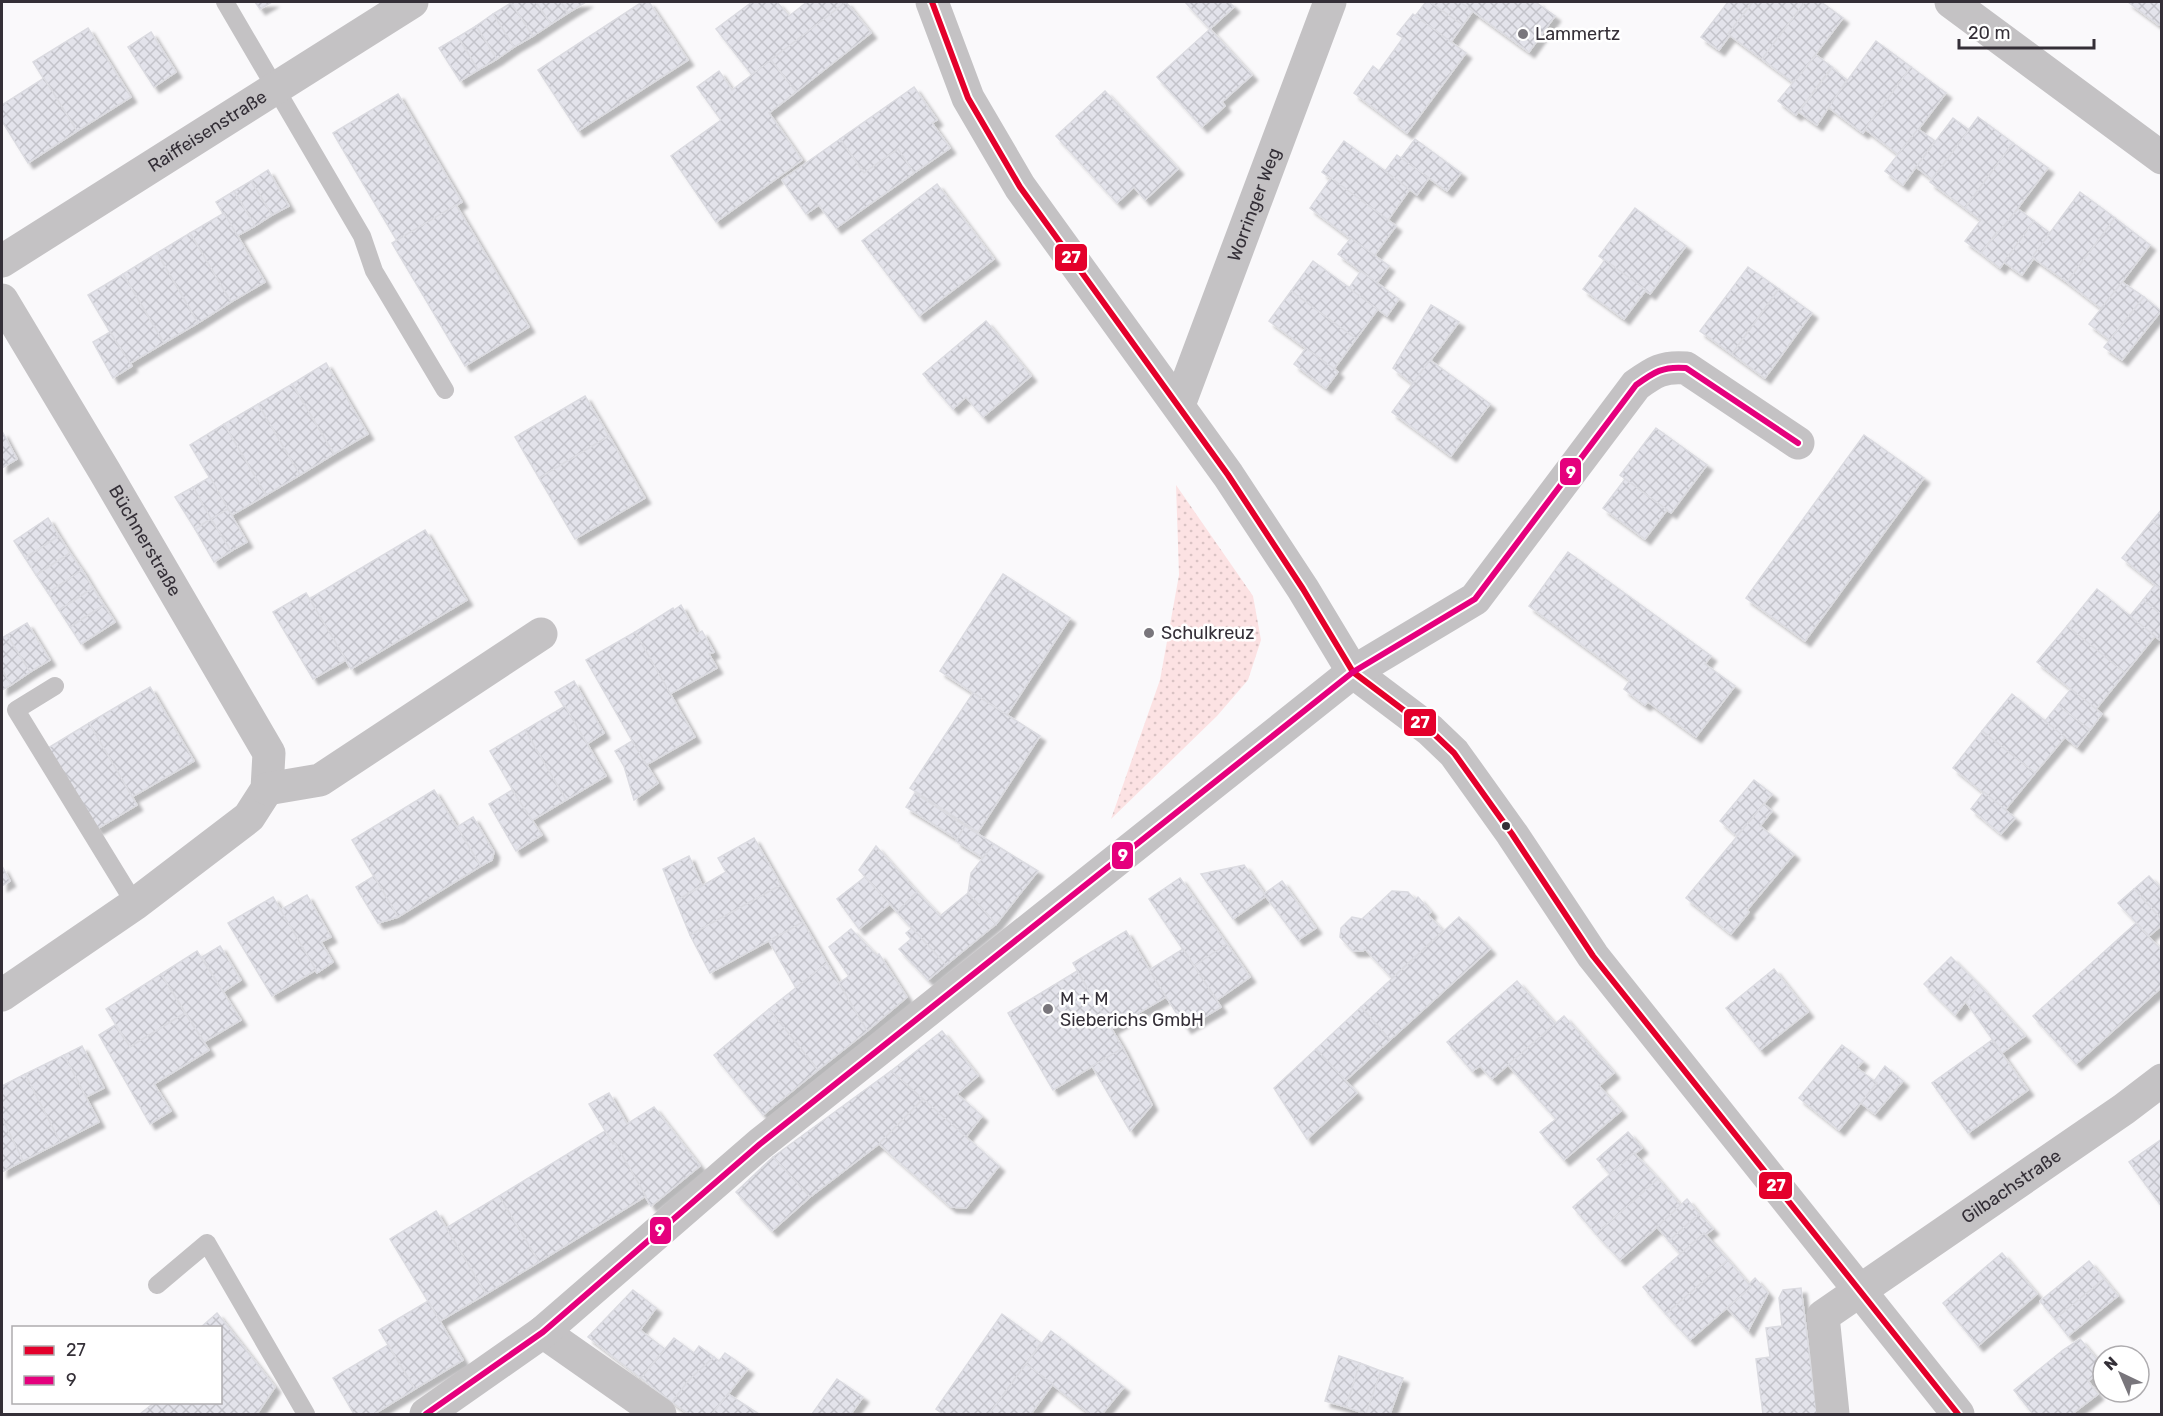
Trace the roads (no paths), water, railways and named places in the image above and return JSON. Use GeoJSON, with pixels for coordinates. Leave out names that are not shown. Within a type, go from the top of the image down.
{"type":"FeatureCollection","features":[{"type":"Feature","properties":{"kind":"street","name":"Raiffeisenstraße"},"geometry":{"type":"LineString","coordinates":[[2,261],[412,2]]}},
{"type":"Feature","properties":{"kind":"street"},"geometry":{"type":"LineString","coordinates":[[932,2],[968,98],[1020,187],[1179,405],[1303,590],[1353,672],[1430,730],[1454,753],[1512,834],[1593,956],[1958,1414]]}},
{"type":"Feature","properties":{"kind":"street","name":"Worringer Weg"},"geometry":{"type":"LineString","coordinates":[[1179,405],[1330,2]]}},
{"type":"Feature","properties":{"kind":"street"},"geometry":{"type":"LineString","coordinates":[[1951,2],[2162,158]]}},
{"type":"Feature","properties":{"kind":"street","name":"Büchnerstraße"},"geometry":{"type":"LineString","coordinates":[[2,300],[269,753],[267,789],[249,817],[135,904],[2,995]]}},
{"type":"Feature","properties":{"kind":"street"},"geometry":{"type":"LineString","coordinates":[[426,1414],[543,1332],[760,1144],[1353,672],[1475,599],[1636,386],[1653,372],[1671,367],[1686,368],[1798,443]]}},
{"type":"Feature","properties":{"kind":"street"},"geometry":{"type":"LineString","coordinates":[[267,789],[320,780],[541,634]]}},
{"type":"Feature","properties":{"kind":"street","name":"Gilbachstraße"},"geometry":{"type":"LineString","coordinates":[[1833,1414],[1823,1316],[2124,1109],[2162,1080]]}},
{"type":"Feature","properties":{"kind":"street"},"geometry":{"type":"LineString","coordinates":[[543,1332],[660,1414]]}},
{"type":"Feature","properties":{"kind":"lane"},"geometry":{"type":"LineString","coordinates":[[225,2],[362,236],[374,271],[445,390]]}},
{"type":"Feature","properties":{"kind":"lane"},"geometry":{"type":"LineString","coordinates":[[55,686],[16,710],[135,904]]}},
{"type":"Feature","properties":{"kind":"lane"},"geometry":{"type":"LineString","coordinates":[[157,1285],[207,1243],[306,1414]]}},
{"type":"Feature","properties":{"kind":"place","name":"Lammertz"},"geometry":{"type":"Point","coordinates":[1523,34]}},
{"type":"Feature","properties":{"kind":"place","name":"Schulkreuz"},"geometry":{"type":"Point","coordinates":[1149,633]}},
{"type":"Feature","properties":{"kind":"place","name":"M + M Sieberichs GmbH"},"geometry":{"type":"Point","coordinates":[1048,1009]}}]}
